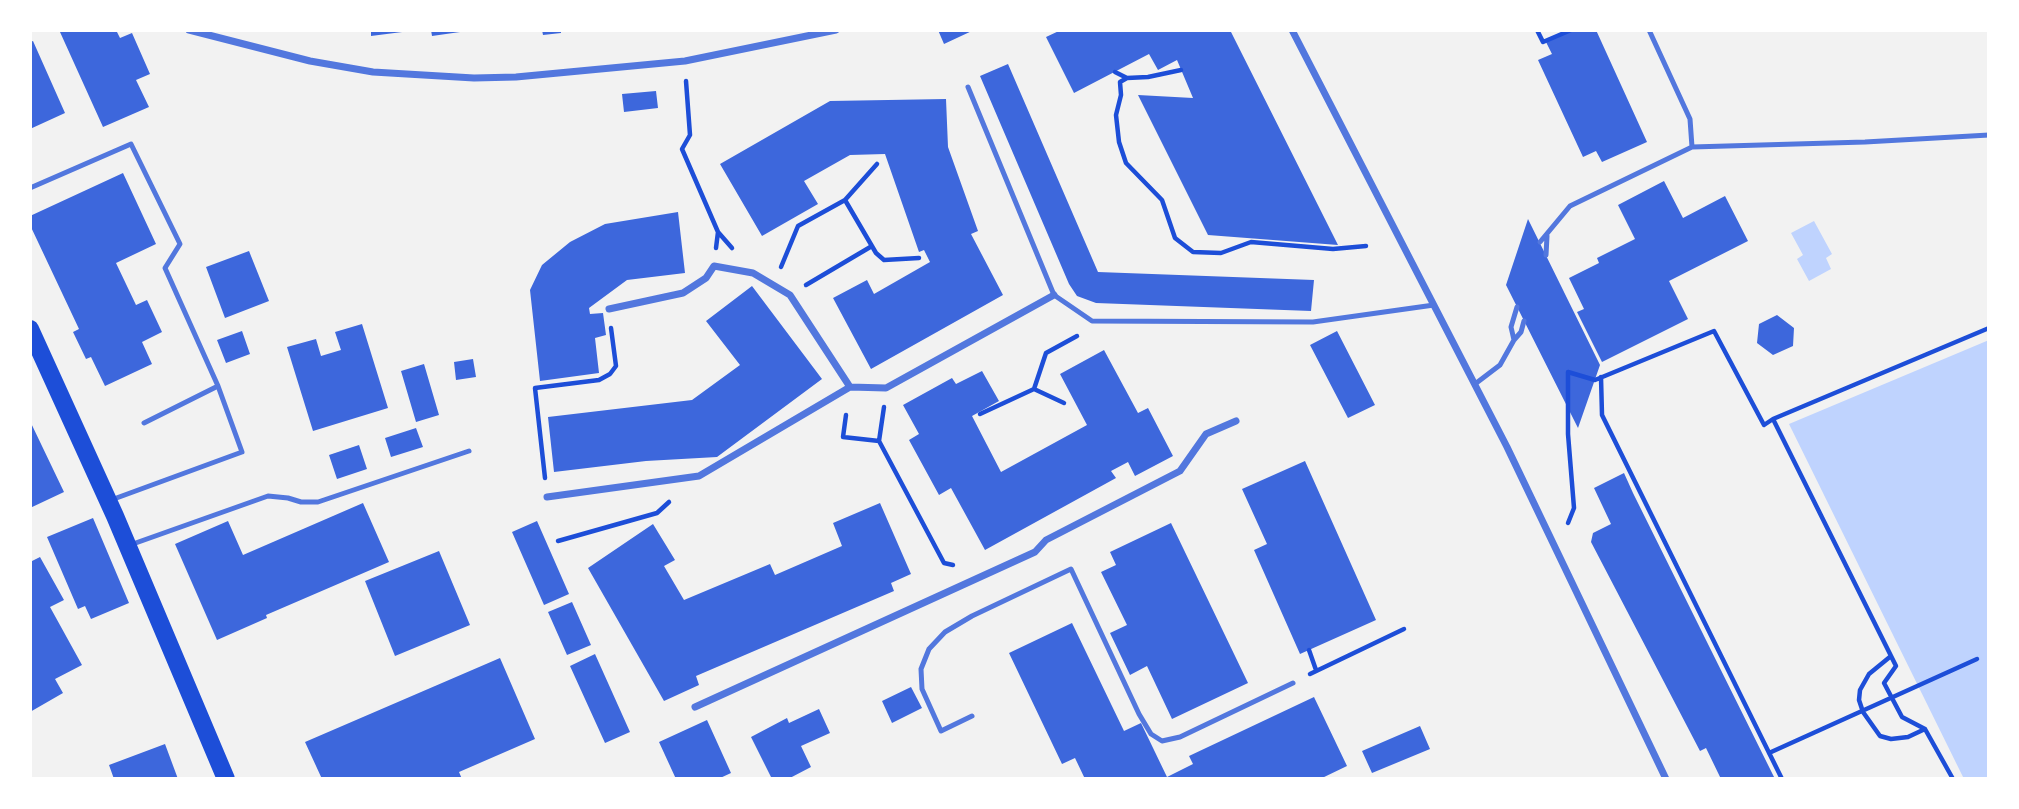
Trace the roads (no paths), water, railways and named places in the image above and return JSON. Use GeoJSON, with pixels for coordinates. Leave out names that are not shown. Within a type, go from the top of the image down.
{"type":"FeatureCollection","features":[{"type":"Feature","properties":{"kind":"main road"},"geometry":{"type":"LineString","coordinates":[[30,329],[128,545],[226,779]]}},
{"type":"Feature","properties":{"kind":"street"},"geometry":{"type":"LineString","coordinates":[[188,30],[277,53],[373,72],[474,78],[516,77],[685,61],[836,30]]}},
{"type":"Feature","properties":{"kind":"street"},"geometry":{"type":"LineString","coordinates":[[1292,30],[1475,384],[1666,779]]}},
{"type":"Feature","properties":{"kind":"street"},"geometry":{"type":"LineString","coordinates":[[609,309],[683,293],[706,278],[714,266],[753,273],[790,295],[850,387]]}},
{"type":"Feature","properties":{"kind":"street"},"geometry":{"type":"LineString","coordinates":[[547,497],[699,476],[850,387],[886,388],[1054,295]]}},
{"type":"Feature","properties":{"kind":"street"},"geometry":{"type":"LineString","coordinates":[[695,707],[1035,552],[1046,540],[1180,471],[1206,435],[1236,421]]}},
{"type":"Feature","properties":{"kind":"lane"},"geometry":{"type":"LineString","coordinates":[[1649,30],[1690,119],[1692,148]]}},
{"type":"Feature","properties":{"kind":"lane"},"geometry":{"type":"LineString","coordinates":[[968,87],[1054,295],[1092,321],[1313,322],[1434,305]]}},
{"type":"Feature","properties":{"kind":"lane"},"geometry":{"type":"LineString","coordinates":[[1540,242],[1570,205],[1692,148],[1989,135]]}},
{"type":"Feature","properties":{"kind":"lane"},"geometry":{"type":"LineString","coordinates":[[30,188],[131,144],[180,244],[164,268],[218,386],[242,452],[108,501]]}},
{"type":"Feature","properties":{"kind":"lane"},"geometry":{"type":"LineString","coordinates":[[1546,255],[1547,236]]}},
{"type":"Feature","properties":{"kind":"lane"},"geometry":{"type":"LineString","coordinates":[[1514,340],[1511,327],[1517,307]]}},
{"type":"Feature","properties":{"kind":"lane"},"geometry":{"type":"LineString","coordinates":[[1475,384],[1500,365],[1521,332],[1524,321]]}},
{"type":"Feature","properties":{"kind":"lane"},"geometry":{"type":"LineString","coordinates":[[144,423],[218,386]]}},
{"type":"Feature","properties":{"kind":"lane"},"geometry":{"type":"LineString","coordinates":[[128,545],[268,496],[318,502],[469,451]]}},
{"type":"Feature","properties":{"kind":"lane"},"geometry":{"type":"LineString","coordinates":[[972,716],[941,730],[922,689],[920,669],[929,649],[945,632],[972,616],[1071,569],[1139,714],[1152,734],[1162,741],[1180,737],[1293,683]]}},
{"type":"Feature","properties":{"kind":"water"},"geometry":{"type":"Polygon","coordinates":[[[1814,221],[1832,254],[1826,258],[1831,269],[1809,281],[1797,259],[1803,255],[1791,233],[1814,221]]]}},
{"type":"Feature","properties":{"kind":"water"},"geometry":{"type":"Polygon","coordinates":[[[1989,340],[1989,779],[1964,779],[1789,424],[1989,340]]]}}]}
